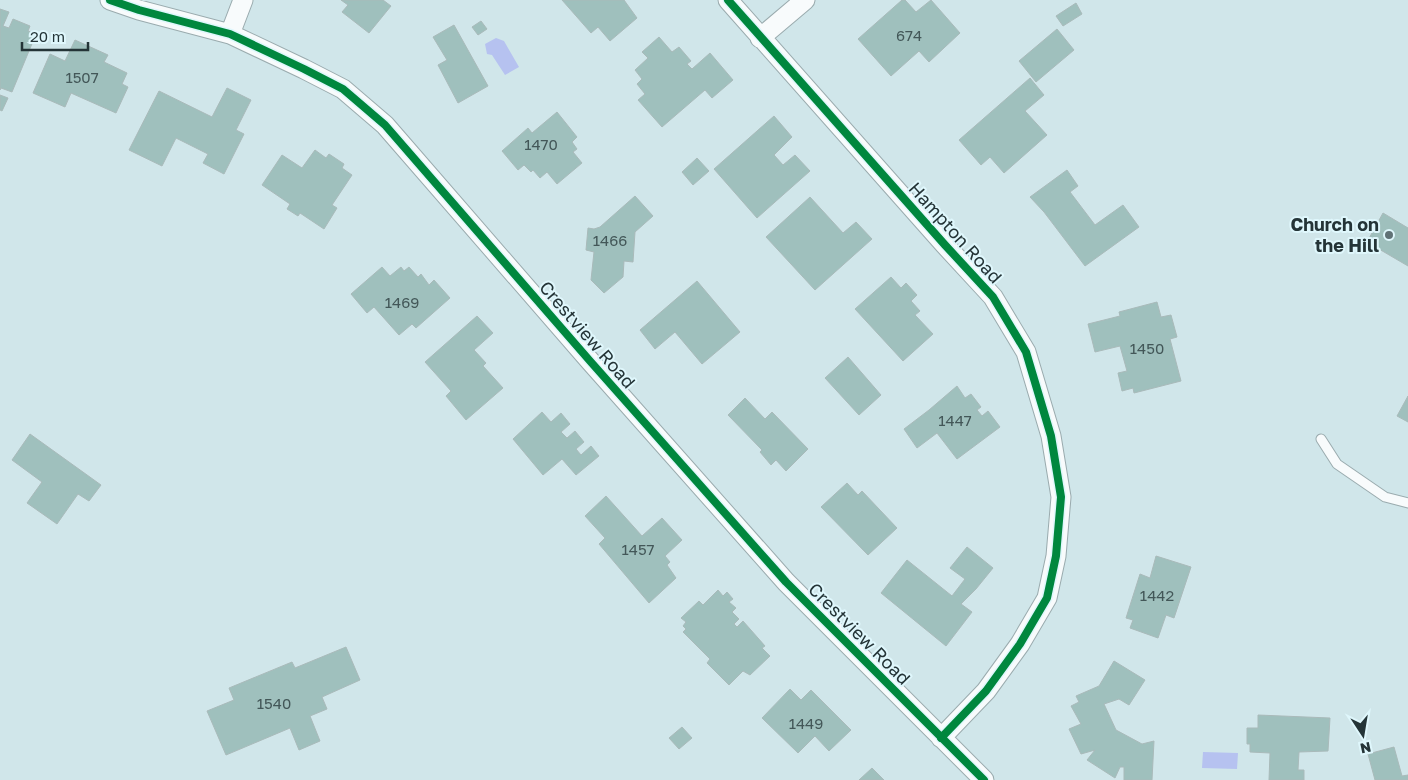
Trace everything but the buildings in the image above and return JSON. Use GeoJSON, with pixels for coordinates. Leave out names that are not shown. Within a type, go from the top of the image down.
{"type":"FeatureCollection","features":[{"type":"Feature","properties":{"kind":"street","name":"Crestview Road"},"geometry":{"type":"LineString","coordinates":[[110,0],[139,10],[230,34],[343,89],[385,125],[590,361],[786,582],[984,780]]}},
{"type":"Feature","properties":{"kind":"street"},"geometry":{"type":"LineString","coordinates":[[230,34],[243,0]]}},
{"type":"Feature","properties":{"kind":"street","name":"Hampton Road"},"geometry":{"type":"LineString","coordinates":[[728,0],[938,238],[993,297],[1026,352],[1051,436],[1061,497],[1056,556],[1047,598],[1020,644],[986,691],[941,738]]}},
{"type":"Feature","properties":{"kind":"street"},"geometry":{"type":"LineString","coordinates":[[760,38],[805,0]]}},
{"type":"Feature","properties":{"kind":"lane"},"geometry":{"type":"LineString","coordinates":[[1321,439],[1337,464],[1385,497],[1408,502]]}},
{"type":"Feature","properties":{"kind":"water"},"geometry":{"type":"Polygon","coordinates":[[[496,38],[504,41],[519,67],[505,75],[492,55],[487,54],[485,44],[496,38]]]}},
{"type":"Feature","properties":{"kind":"water"},"geometry":{"type":"Polygon","coordinates":[[[1203,752],[1238,753],[1237,769],[1202,768],[1203,752]]]}},
{"type":"Feature","properties":{"kind":"cycle path"},"geometry":{"type":"LineString","coordinates":[[110,0],[139,10],[230,34],[343,89],[385,125],[590,361],[786,582],[984,780]]}},
{"type":"Feature","properties":{"kind":"cycle path"},"geometry":{"type":"LineString","coordinates":[[728,0],[993,297],[1026,352],[1051,436],[1061,497],[1056,556],[1047,598],[1020,644],[986,691],[941,738]]}},
{"type":"Feature","properties":{"kind":"place","name":"Church on the Hill"},"geometry":{"type":"Point","coordinates":[1389,235]}}]}
